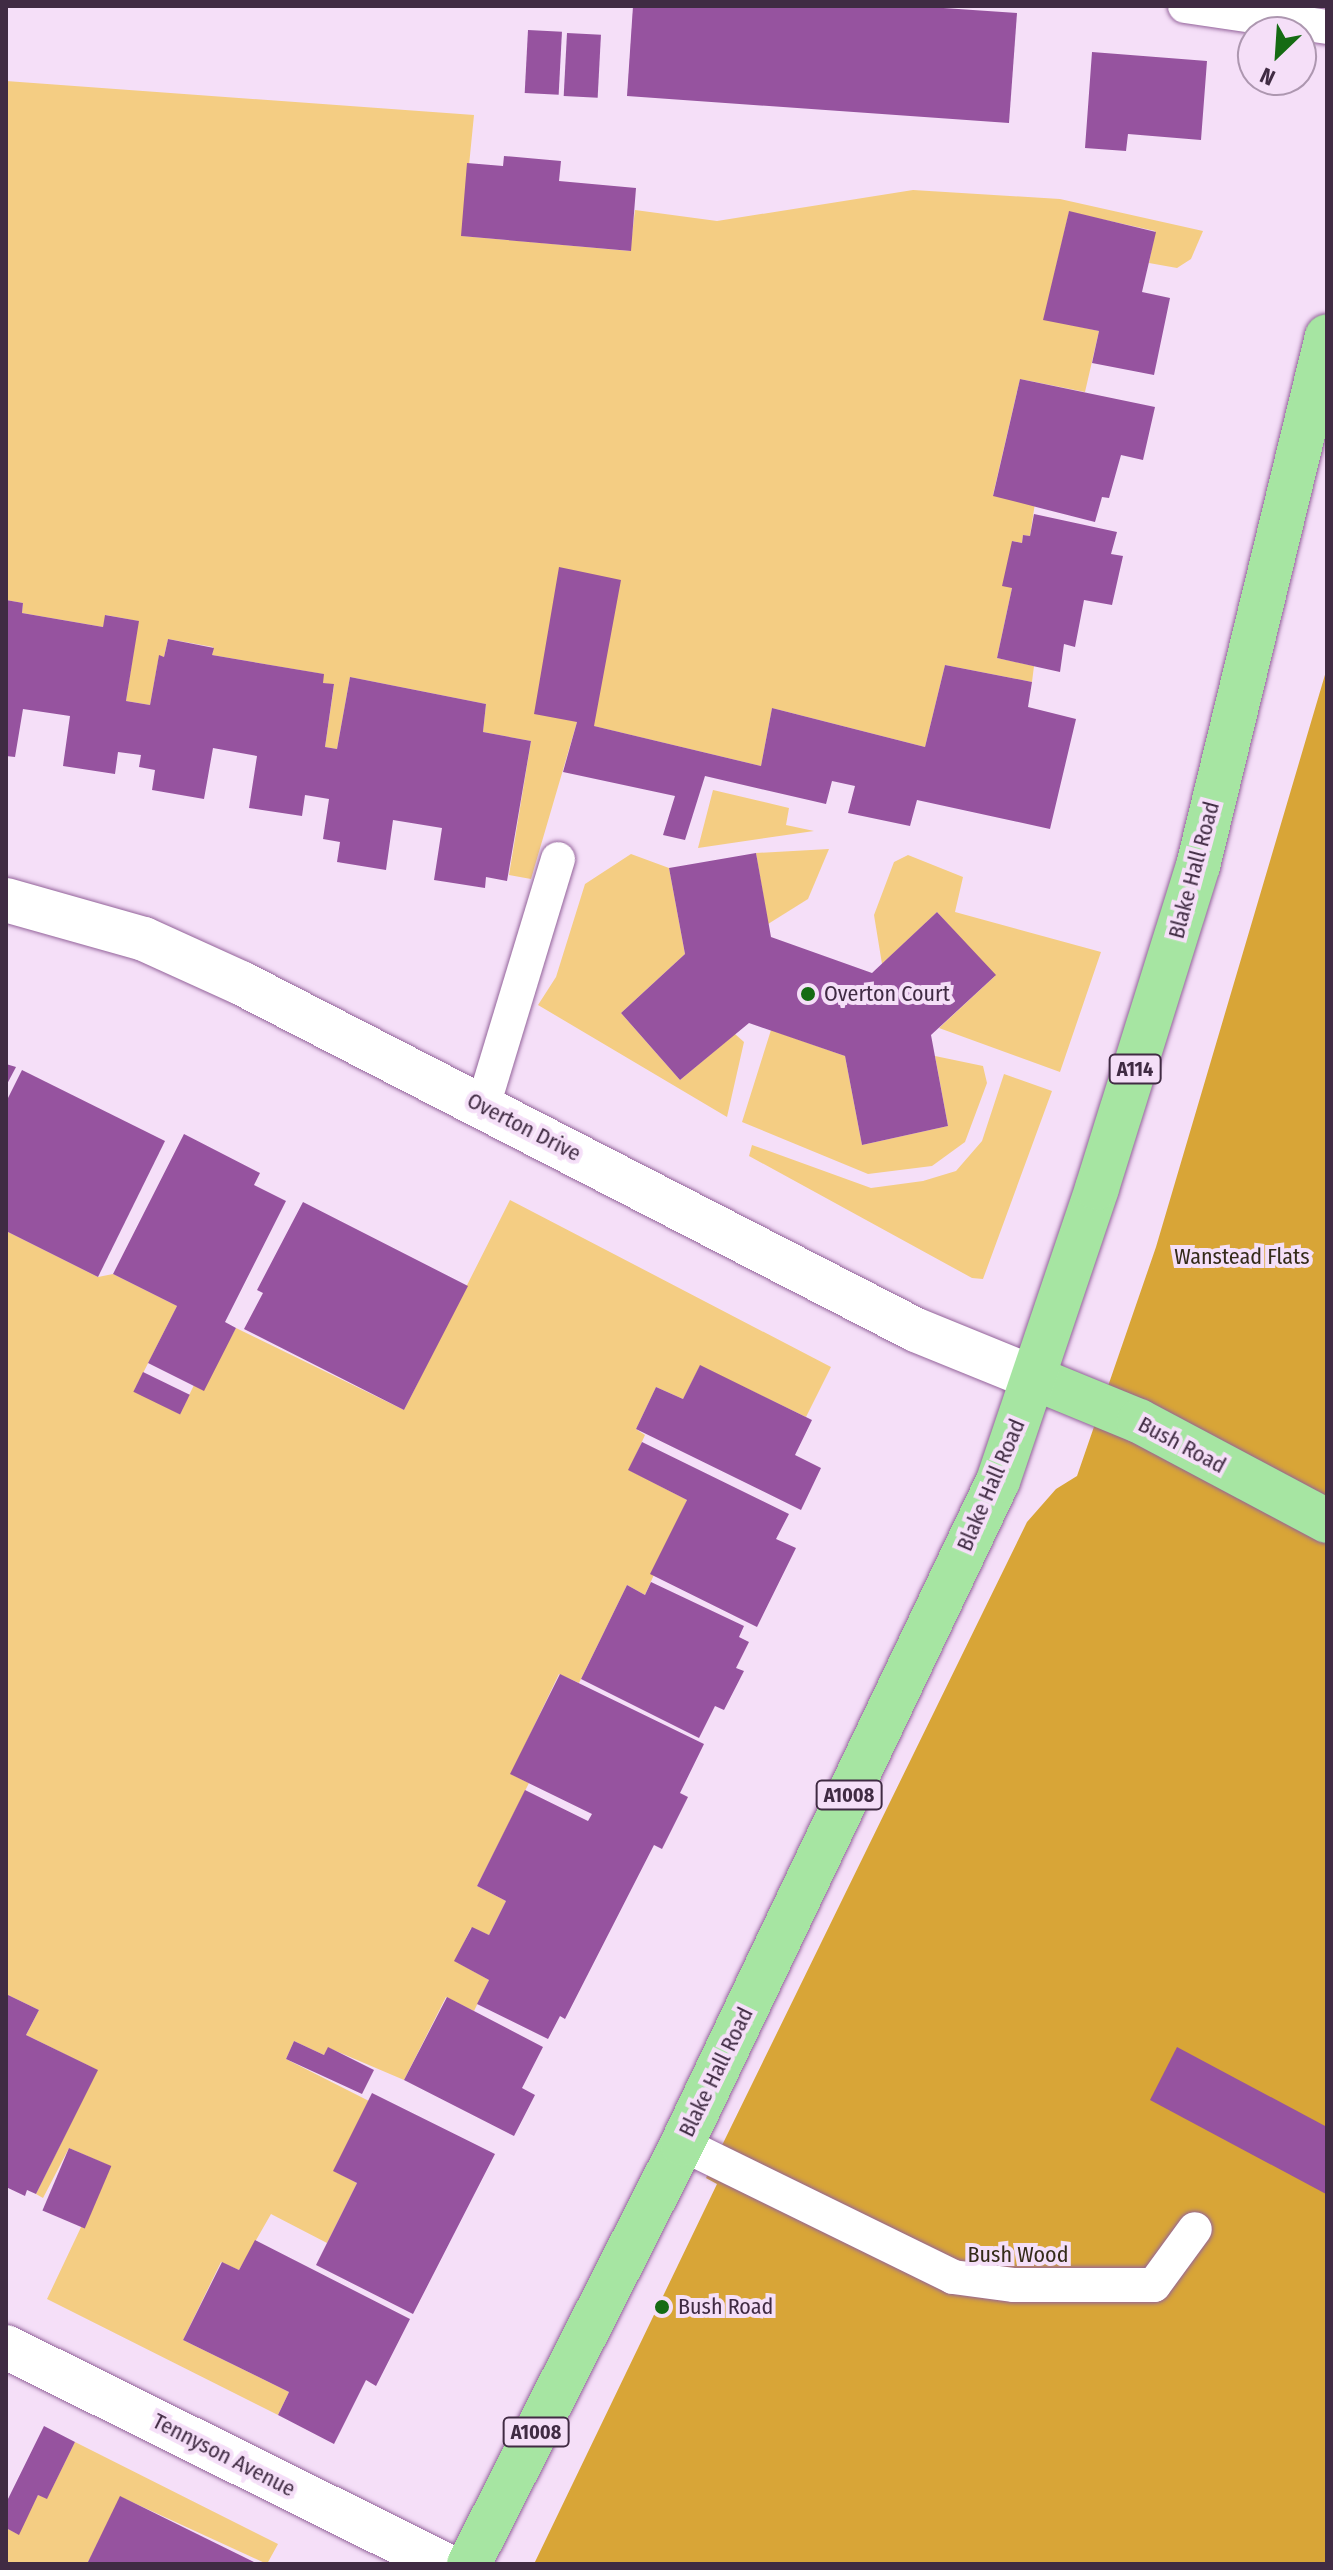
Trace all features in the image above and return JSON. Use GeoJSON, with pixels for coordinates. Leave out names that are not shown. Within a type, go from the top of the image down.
{"type":"FeatureCollection","features":[{"type":"Feature","properties":{"kind":"main road","name":"Blake Hall Road"},"geometry":{"type":"LineString","coordinates":[[469,2564],[682,2144],[993,1492],[1034,1378],[1198,866],[1327,336]]}},
{"type":"Feature","properties":{"kind":"main road","name":"Bush Road"},"geometry":{"type":"LineString","coordinates":[[1034,1378],[1139,1421],[1327,1521]]}},
{"type":"Feature","properties":{"kind":"street","name":"Overton Drive"},"geometry":{"type":"LineString","coordinates":[[6,900],[144,939],[483,1106],[916,1330],[1034,1378]]}},
{"type":"Feature","properties":{"kind":"street","name":"Tennyson Avenue"},"geometry":{"type":"LineString","coordinates":[[6,2347],[443,2564]]}},
{"type":"Feature","properties":{"kind":"lane"},"geometry":{"type":"LineString","coordinates":[[1185,6],[1327,27]]}},
{"type":"Feature","properties":{"kind":"lane"},"geometry":{"type":"LineString","coordinates":[[483,1106],[558,859]]}},
{"type":"Feature","properties":{"kind":"lane"},"geometry":{"type":"LineString","coordinates":[[682,2144],[953,2277],[1014,2285],[1154,2285],[1195,2229]]}},
{"type":"Feature","properties":{"kind":"shaded area"},"geometry":{"type":"Polygon","coordinates":[[[6,81],[474,115],[462,236],[630,251],[635,210],[717,221],[913,190],[1060,199],[1203,231],[1191,259],[1177,268],[1149,263],[1155,231],[1069,212],[1044,319],[1099,331],[1085,392],[1020,379],[993,495],[1035,503],[1030,536],[1023,535],[1022,543],[1012,541],[1012,588],[997,658],[1034,666],[1032,682],[945,665],[925,747],[772,708],[761,766],[577,722],[531,879],[509,875],[531,741],[483,732],[486,704],[350,677],[337,749],[325,747],[334,685],[323,683],[323,674],[212,655],[213,647],[168,639],[164,657],[159,656],[150,705],[126,701],[138,621],[106,615],[103,627],[22,613],[23,603],[6,600],[6,81]]]}},
{"type":"Feature","properties":{"kind":"shaded area"},"geometry":{"type":"Polygon","coordinates":[[[713,790],[789,808],[786,825],[814,831],[698,848],[713,790]]]}},
{"type":"Feature","properties":{"kind":"shaded area"},"geometry":{"type":"Polygon","coordinates":[[[829,849],[808,899],[768,924],[756,853],[829,849]]]}},
{"type":"Feature","properties":{"kind":"shaded area"},"geometry":{"type":"Polygon","coordinates":[[[631,854],[669,868],[685,954],[621,1013],[680,1080],[735,1034],[744,1042],[727,1117],[538,1005],[556,977],[585,884],[631,854]]]}},
{"type":"Feature","properties":{"kind":"shaded area"},"geometry":{"type":"Polygon","coordinates":[[[908,855],[963,877],[955,912],[1101,952],[1060,1072],[939,1028],[995,976],[937,912],[882,964],[874,915],[894,862],[908,855]]]}},
{"type":"Feature","properties":{"kind":"shaded area"},"geometry":{"type":"Polygon","coordinates":[[[771,1030],[845,1056],[862,1145],[948,1126],[935,1056],[983,1066],[987,1083],[965,1142],[932,1166],[868,1174],[742,1122],[771,1030]]]}},
{"type":"Feature","properties":{"kind":"shaded area"},"geometry":{"type":"Polygon","coordinates":[[[1004,1074],[1052,1091],[983,1279],[972,1278],[749,1156],[752,1145],[871,1188],[923,1181],[956,1171],[982,1141],[1004,1074]]]}},
{"type":"Feature","properties":{"kind":"shaded area"},"geometry":{"type":"Polygon","coordinates":[[[510,1200],[831,1367],[806,1417],[700,1366],[683,1399],[656,1387],[636,1429],[645,1435],[629,1470],[687,1500],[645,1595],[627,1585],[579,1683],[559,1674],[511,1774],[529,1783],[477,1886],[506,1901],[489,1935],[471,1928],[455,1961],[489,1980],[474,2011],[446,1997],[404,2080],[329,2048],[324,2055],[294,2041],[286,2059],[369,2101],[334,2171],[357,2183],[327,2243],[271,2214],[239,2270],[221,2262],[183,2340],[289,2392],[278,2415],[47,2299],[110,2166],[69,2148],[43,2198],[36,2194],[97,2070],[26,2035],[39,2010],[6,1994],[6,1231],[98,1277],[113,1274],[177,1306],[134,1391],[180,1414],[194,1385],[202,1388],[236,1328],[404,1410],[510,1200]]]}},
{"type":"Feature","properties":{"kind":"shaded area"},"geometry":{"type":"Polygon","coordinates":[[[75,2442],[278,2544],[267,2564],[121,2497],[87,2564],[6,2564],[6,2528],[18,2534],[38,2495],[47,2498],[75,2442]]]}},
{"type":"Feature","properties":{"kind":"green space","name":"Bush Wood"},"geometry":{"type":"Polygon","coordinates":[[[1327,668],[1327,2564],[534,2564],[717,2184],[706,2178],[1027,1522],[1056,1489],[1077,1476],[1156,1247],[1327,668]]]}},
{"type":"Feature","properties":{"kind":"building"},"geometry":{"type":"Polygon","coordinates":[[[633,6],[914,6],[1017,13],[1009,123],[627,96],[633,6]]]}},
{"type":"Feature","properties":{"kind":"building"},"geometry":{"type":"Polygon","coordinates":[[[528,30],[562,32],[559,95],[525,93],[528,30]]]}},
{"type":"Feature","properties":{"kind":"building"},"geometry":{"type":"Polygon","coordinates":[[[567,33],[601,35],[598,98],[564,96],[567,33]]]}},
{"type":"Feature","properties":{"kind":"building"},"geometry":{"type":"Polygon","coordinates":[[[1092,52],[1207,61],[1201,140],[1128,134],[1126,151],[1085,148],[1092,52]]]}},
{"type":"Feature","properties":{"kind":"building"},"geometry":{"type":"Polygon","coordinates":[[[504,156],[561,161],[559,181],[636,188],[631,251],[461,236],[467,163],[503,166],[504,156]]]}},
{"type":"Feature","properties":{"kind":"building"},"geometry":{"type":"Polygon","coordinates":[[[1069,211],[1156,232],[1142,292],[1170,298],[1154,375],[1092,363],[1099,331],[1043,320],[1069,211]]]}},
{"type":"Feature","properties":{"kind":"building"},"geometry":{"type":"Polygon","coordinates":[[[1020,379],[1155,407],[1143,460],[1121,455],[1109,498],[1102,497],[1095,522],[993,496],[1020,379]]]}},
{"type":"Feature","properties":{"kind":"building"},"geometry":{"type":"Polygon","coordinates":[[[1034,514],[1117,532],[1111,554],[1123,556],[1112,605],[1084,600],[1075,647],[1064,644],[1060,672],[997,658],[1012,588],[1002,586],[1012,541],[1022,543],[1023,535],[1030,536],[1034,514]]]}},
{"type":"Feature","properties":{"kind":"building"},"geometry":{"type":"Polygon","coordinates":[[[559,567],[621,580],[594,726],[761,766],[772,708],[925,747],[945,665],[1032,682],[1028,707],[1076,719],[1050,829],[917,800],[910,826],[848,813],[855,786],[832,781],[826,804],[705,776],[685,840],[663,835],[675,796],[563,772],[577,722],[534,714],[559,567]]]}},
{"type":"Feature","properties":{"kind":"building"},"geometry":{"type":"Polygon","coordinates":[[[6,600],[23,603],[22,613],[103,627],[105,615],[139,621],[126,701],[150,705],[159,655],[164,657],[168,639],[214,648],[212,655],[324,674],[323,683],[334,684],[325,747],[337,749],[350,677],[486,704],[483,732],[531,741],[507,881],[486,877],[485,888],[434,880],[442,828],[393,820],[386,870],[337,862],[340,842],[323,839],[329,799],[305,795],[302,816],[249,808],[257,756],[213,748],[204,799],[152,790],[155,770],[139,767],[141,755],[118,752],[115,774],[63,766],[70,716],[23,709],[15,757],[6,756],[6,600]]]}},
{"type":"Feature","properties":{"kind":"building","name":"Overton Court"},"geometry":{"type":"Polygon","coordinates":[[[756,853],[771,937],[872,973],[937,912],[996,975],[931,1035],[948,1126],[862,1145],[845,1056],[749,1023],[680,1080],[621,1013],[685,954],[669,868],[756,853]]]}},
{"type":"Feature","properties":{"kind":"building"},"geometry":{"type":"Polygon","coordinates":[[[6,1064],[16,1067],[6,1086],[6,1064]]]}},
{"type":"Feature","properties":{"kind":"building"},"geometry":{"type":"Polygon","coordinates":[[[22,1070],[165,1141],[98,1277],[6,1231],[6,1102],[22,1070]]]}},
{"type":"Feature","properties":{"kind":"building"},"geometry":{"type":"Polygon","coordinates":[[[184,1134],[260,1173],[254,1185],[286,1201],[225,1322],[236,1328],[204,1391],[148,1363],[177,1306],[113,1274],[184,1134]]]}},
{"type":"Feature","properties":{"kind":"building"},"geometry":{"type":"Polygon","coordinates":[[[303,1202],[468,1286],[404,1410],[244,1329],[263,1293],[257,1290],[303,1202]]]}},
{"type":"Feature","properties":{"kind":"building"},"geometry":{"type":"Polygon","coordinates":[[[700,1365],[812,1420],[795,1455],[821,1468],[801,1510],[636,1429],[656,1387],[683,1399],[700,1365]]]}},
{"type":"Feature","properties":{"kind":"building"},"geometry":{"type":"Polygon","coordinates":[[[143,1372],[190,1395],[180,1415],[133,1392],[143,1372]]]}},
{"type":"Feature","properties":{"kind":"building"},"geometry":{"type":"Polygon","coordinates":[[[642,1442],[789,1514],[776,1539],[796,1548],[757,1627],[650,1574],[687,1500],[628,1470],[642,1442]]]}},
{"type":"Feature","properties":{"kind":"building"},"geometry":{"type":"Polygon","coordinates":[[[651,1582],[744,1626],[739,1637],[749,1642],[736,1668],[744,1671],[724,1710],[715,1706],[699,1738],[581,1679],[627,1585],[645,1595],[651,1582]]]}},
{"type":"Feature","properties":{"kind":"building"},"geometry":{"type":"Polygon","coordinates":[[[560,1674],[704,1744],[680,1793],[688,1797],[662,1849],[654,1845],[565,2019],[560,2016],[548,2039],[477,2004],[489,1980],[454,1961],[472,1927],[489,1935],[506,1901],[477,1886],[525,1790],[588,1821],[592,1814],[510,1774],[560,1674]]]}},
{"type":"Feature","properties":{"kind":"building"},"geometry":{"type":"Polygon","coordinates":[[[6,1994],[39,2010],[26,2035],[98,2070],[36,2194],[27,2190],[25,2196],[6,2187],[6,1994]]]}},
{"type":"Feature","properties":{"kind":"building"},"geometry":{"type":"Polygon","coordinates":[[[447,1997],[543,2047],[522,2088],[535,2095],[514,2136],[404,2080],[447,1997]]]}},
{"type":"Feature","properties":{"kind":"building"},"geometry":{"type":"Polygon","coordinates":[[[294,2041],[324,2055],[328,2047],[374,2070],[362,2094],[286,2059],[294,2041]]]}},
{"type":"Feature","properties":{"kind":"building"},"geometry":{"type":"Polygon","coordinates":[[[1177,2047],[1327,2127],[1326,2194],[1150,2100],[1177,2047]]]}},
{"type":"Feature","properties":{"kind":"building"},"geometry":{"type":"Polygon","coordinates":[[[372,2093],[495,2154],[413,2314],[316,2265],[357,2183],[333,2171],[372,2093]]]}},
{"type":"Feature","properties":{"kind":"building"},"geometry":{"type":"Polygon","coordinates":[[[69,2148],[111,2166],[85,2229],[42,2211],[69,2148]]]}},
{"type":"Feature","properties":{"kind":"building"},"geometry":{"type":"Polygon","coordinates":[[[255,2240],[410,2319],[376,2386],[366,2380],[334,2444],[278,2415],[289,2392],[183,2340],[222,2262],[239,2270],[255,2240]]]}},
{"type":"Feature","properties":{"kind":"building"},"geometry":{"type":"Polygon","coordinates":[[[44,2426],[75,2442],[47,2499],[38,2495],[19,2535],[6,2528],[6,2503],[44,2426]]]}},
{"type":"Feature","properties":{"kind":"building"},"geometry":{"type":"Polygon","coordinates":[[[120,2496],[258,2564],[87,2564],[120,2496]]]}},
{"type":"Feature","properties":{"kind":"place","name":"Overton Court"},"geometry":{"type":"Point","coordinates":[808,994]}},
{"type":"Feature","properties":{"kind":"place","name":"Bush Road"},"geometry":{"type":"Point","coordinates":[662,2307]}},
{"type":"Feature","properties":{"kind":"park label","name":"Wanstead Flats"},"geometry":{"type":"Point","coordinates":[1242,1257]}}]}
